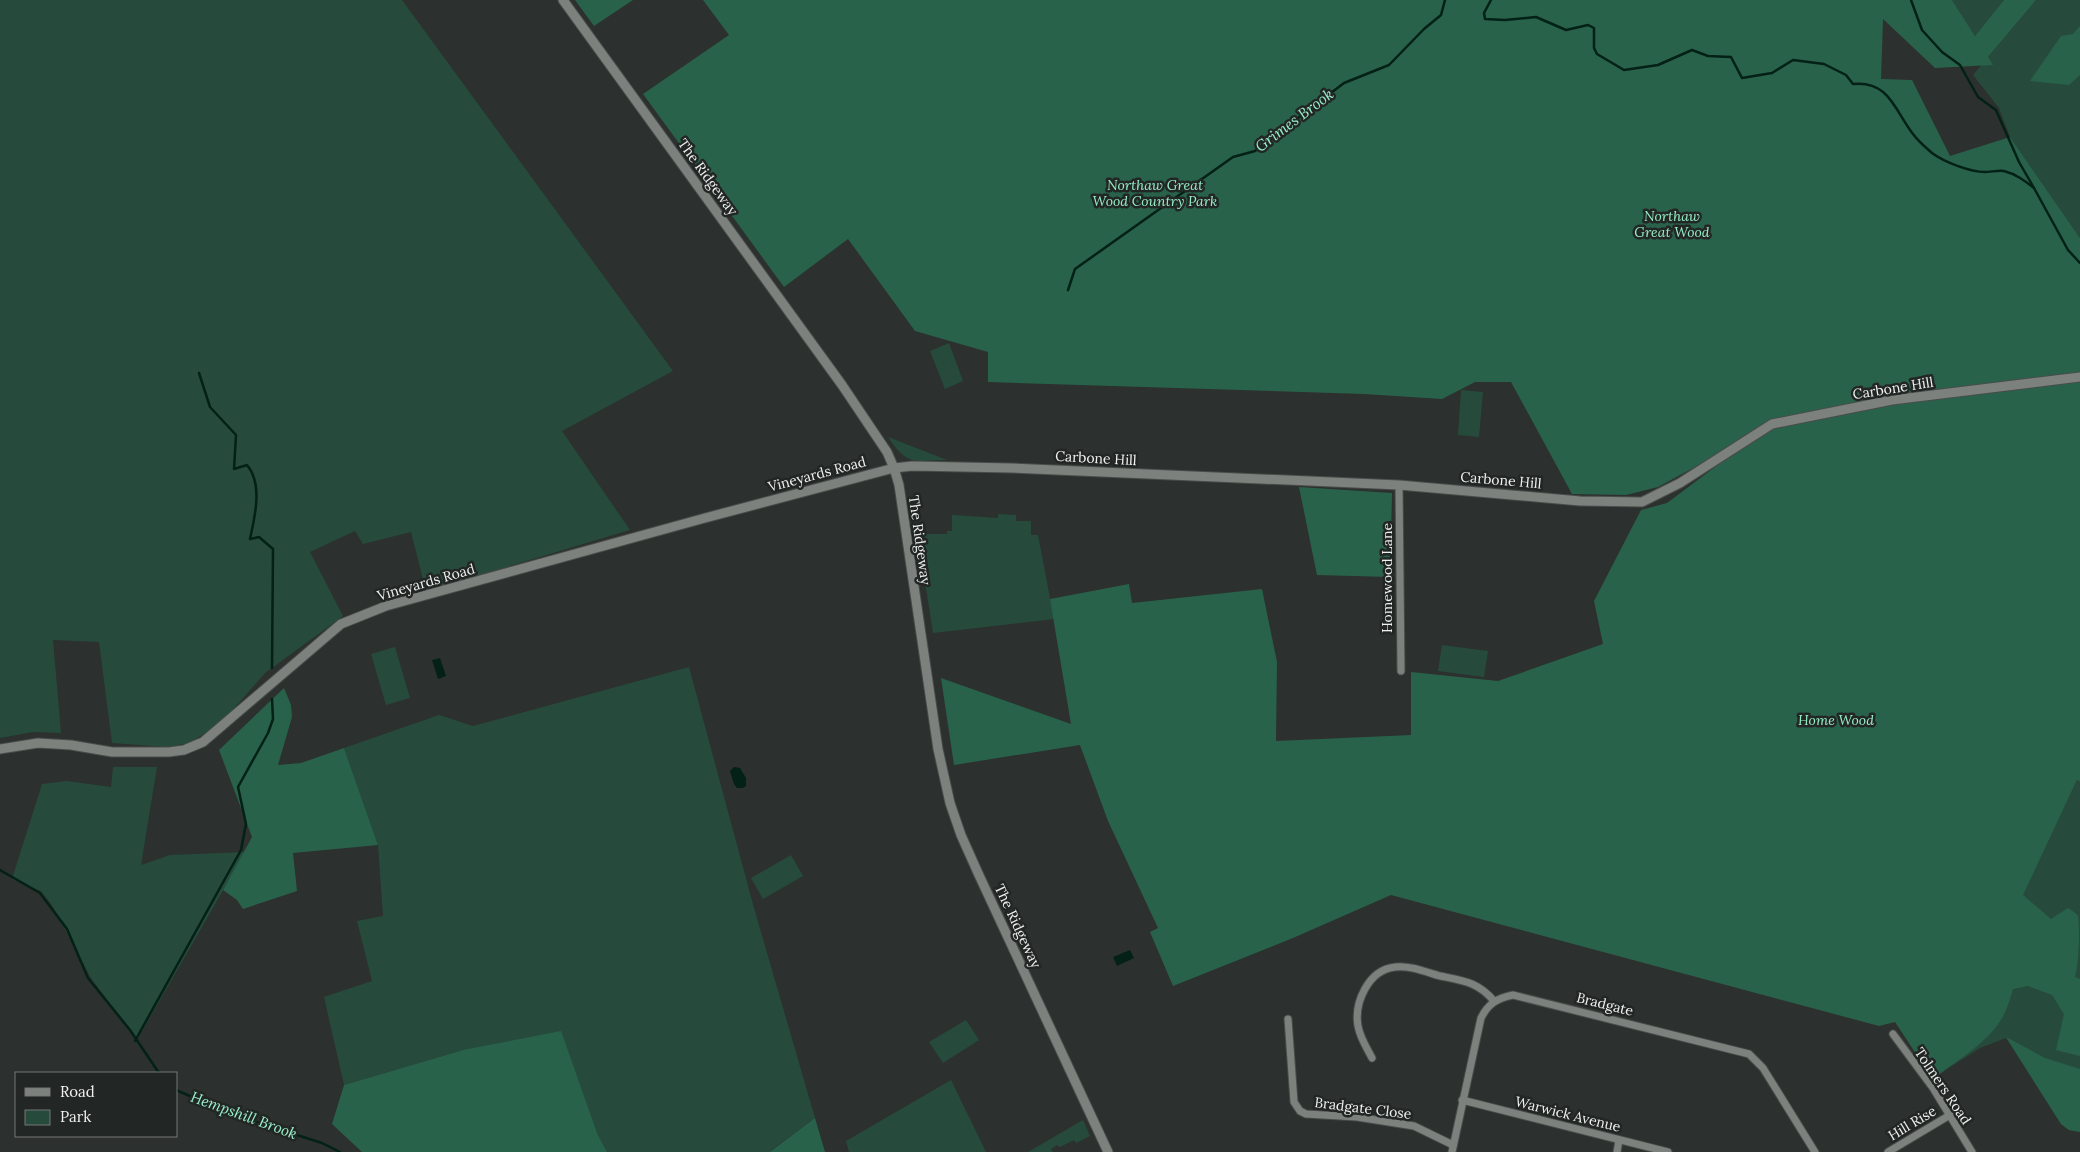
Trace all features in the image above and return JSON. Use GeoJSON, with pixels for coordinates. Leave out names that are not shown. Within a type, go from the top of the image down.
{"type":"FeatureCollection","features":[{"type":"Feature","properties":{"kind":"street","name":"The Ridgeway"},"geometry":{"type":"LineString","coordinates":[[563,0],[842,385],[887,452],[899,485],[938,749],[950,803],[961,835],[978,873],[1108,1152]]}},
{"type":"Feature","properties":{"kind":"street","name":"Carbone Hill"},"geometry":{"type":"LineString","coordinates":[[894,468],[912,466],[1011,468],[1399,485],[1580,501],[1642,502],[1680,483],[1772,424],[1892,400],[2080,377]]}},
{"type":"Feature","properties":{"kind":"street","name":"Vineyards Road"},"geometry":{"type":"LineString","coordinates":[[0,749],[38,743],[71,745],[112,752],[184,750],[203,742],[341,624],[377,610],[659,530],[894,468]]}},
{"type":"Feature","properties":{"kind":"street","name":"Homewood Lane"},"geometry":{"type":"LineString","coordinates":[[1399,485],[1401,671]]}},
{"type":"Feature","properties":{"kind":"street"},"geometry":{"type":"LineString","coordinates":[[1372,1058],[1361,1036],[1358,1014],[1362,995],[1380,972],[1398,966],[1476,984],[1487,993],[1494,1001],[1488,1006],[1481,1018],[1453,1148]]}},
{"type":"Feature","properties":{"kind":"street","name":"Bradgate"},"geometry":{"type":"LineString","coordinates":[[1494,1001],[1505,996],[1521,996],[1749,1054],[1763,1068],[1815,1152]]}},
{"type":"Feature","properties":{"kind":"street","name":"Bradgate Close"},"geometry":{"type":"LineString","coordinates":[[1288,1019],[1294,1102],[1300,1111],[1306,1114],[1357,1118],[1414,1126],[1453,1148]]}},
{"type":"Feature","properties":{"kind":"street","name":"Tolmers Road"},"geometry":{"type":"LineString","coordinates":[[1893,1034],[1933,1088],[1972,1152]]}},
{"type":"Feature","properties":{"kind":"street","name":"Warwick Avenue"},"geometry":{"type":"LineString","coordinates":[[1462,1100],[1668,1152]]}},
{"type":"Feature","properties":{"kind":"street","name":"Hill Rise"},"geometry":{"type":"LineString","coordinates":[[1888,1152],[1950,1115]]}},
{"type":"Feature","properties":{"kind":"street"},"geometry":{"type":"LineString","coordinates":[[1617,1152],[1619,1140]]}},
{"type":"Feature","properties":{"kind":"green space"},"geometry":{"type":"Polygon","coordinates":[[[0,0],[402,0],[673,371],[562,431],[630,530],[426,591],[411,532],[363,544],[355,531],[310,552],[343,616],[265,673],[223,721],[190,743],[167,747],[112,743],[99,642],[53,640],[61,733],[33,732],[0,738],[0,0]]]}},
{"type":"Feature","properties":{"kind":"green space"},"geometry":{"type":"Polygon","coordinates":[[[575,0],[633,0],[594,26],[575,0]]]}},
{"type":"Feature","properties":{"kind":"green space"},"geometry":{"type":"Polygon","coordinates":[[[703,0],[1952,0],[1975,36],[2004,0],[2036,0],[1988,57],[1993,65],[1935,68],[1883,19],[1881,79],[1912,80],[1950,156],[2010,137],[2080,238],[2080,781],[2077,780],[2023,895],[2051,919],[2068,908],[2078,916],[2079,946],[2075,977],[2080,979],[2080,1056],[2056,1050],[2064,1014],[2052,995],[2028,986],[2013,989],[2004,1015],[1996,1027],[1972,1050],[1936,1077],[1928,1072],[1895,1022],[1879,1026],[1391,895],[1293,938],[1173,986],[1150,932],[1158,928],[1108,821],[1080,745],[954,765],[941,678],[1071,724],[1050,599],[1129,584],[1132,603],[1262,589],[1277,662],[1276,741],[1411,735],[1411,672],[1498,681],[1603,644],[1594,601],[1641,510],[1667,503],[1767,428],[1658,487],[1626,495],[1572,494],[1511,382],[1475,382],[1442,399],[1364,394],[988,382],[988,352],[915,331],[848,239],[784,287],[643,94],[729,35],[703,0]]]}},
{"type":"Feature","properties":{"kind":"green space"},"geometry":{"type":"Polygon","coordinates":[[[1952,0],[2004,0],[1975,36],[1952,0]]]}},
{"type":"Feature","properties":{"kind":"green space"},"geometry":{"type":"Polygon","coordinates":[[[2036,0],[2080,0],[2080,238],[2010,137],[1999,108],[1973,75],[2036,0]]]}},
{"type":"Feature","properties":{"kind":"green space"},"geometry":{"type":"Polygon","coordinates":[[[2080,26],[2080,75],[2069,85],[2030,81],[2061,36],[2073,34],[2080,26]]]}},
{"type":"Feature","properties":{"kind":"green space"},"geometry":{"type":"Polygon","coordinates":[[[949,343],[963,381],[945,389],[930,351],[949,343]]]}},
{"type":"Feature","properties":{"kind":"green space"},"geometry":{"type":"Polygon","coordinates":[[[1461,390],[1483,392],[1479,437],[1458,435],[1461,390]]]}},
{"type":"Feature","properties":{"kind":"green space"},"geometry":{"type":"Polygon","coordinates":[[[888,437],[947,460],[912,460],[901,453],[888,437]]]}},
{"type":"Feature","properties":{"kind":"green space"},"geometry":{"type":"Polygon","coordinates":[[[1299,487],[1392,493],[1390,577],[1317,575],[1299,487]]]}},
{"type":"Feature","properties":{"kind":"green space"},"geometry":{"type":"Polygon","coordinates":[[[998,514],[1016,515],[1016,521],[1031,521],[1031,535],[1038,535],[1054,619],[933,633],[918,537],[926,534],[947,534],[947,531],[952,531],[952,515],[998,518],[998,514]]]}},
{"type":"Feature","properties":{"kind":"green space"},"geometry":{"type":"Polygon","coordinates":[[[1442,645],[1488,651],[1484,677],[1438,671],[1442,645]]]}},
{"type":"Feature","properties":{"kind":"green space"},"geometry":{"type":"Polygon","coordinates":[[[395,647],[410,698],[386,705],[371,654],[395,647]]]}},
{"type":"Feature","properties":{"kind":"green space"},"geometry":{"type":"Polygon","coordinates":[[[689,667],[754,908],[815,1118],[769,1152],[607,1152],[597,1133],[463,1050],[344,1085],[324,997],[372,981],[357,921],[383,916],[378,845],[344,748],[439,715],[473,726],[689,667]]]}},
{"type":"Feature","properties":{"kind":"green space"},"geometry":{"type":"Polygon","coordinates":[[[284,688],[291,705],[292,717],[278,765],[301,763],[344,748],[378,845],[293,853],[297,891],[243,909],[237,900],[223,890],[252,837],[219,750],[284,688]]]}},
{"type":"Feature","properties":{"kind":"green space"},"geometry":{"type":"Polygon","coordinates":[[[113,767],[157,767],[141,865],[170,855],[245,852],[137,1040],[91,978],[52,905],[41,891],[12,879],[42,784],[67,781],[111,787],[113,767]]]}},
{"type":"Feature","properties":{"kind":"green space"},"geometry":{"type":"Polygon","coordinates":[[[2080,774],[2080,1132],[2069,1130],[2061,1124],[2006,1038],[1980,1048],[1935,1077],[2080,774]]]}},
{"type":"Feature","properties":{"kind":"green space"},"geometry":{"type":"Polygon","coordinates":[[[791,855],[803,876],[763,899],[751,878],[791,855]]]}},
{"type":"Feature","properties":{"kind":"green space"},"geometry":{"type":"Polygon","coordinates":[[[966,1020],[979,1040],[943,1063],[929,1042],[966,1020]]]}},
{"type":"Feature","properties":{"kind":"green space"},"geometry":{"type":"Polygon","coordinates":[[[561,1031],[597,1133],[607,1152],[362,1152],[332,1124],[344,1085],[463,1050],[561,1031]]]}},
{"type":"Feature","properties":{"kind":"green space"},"geometry":{"type":"Polygon","coordinates":[[[2006,1037],[2045,1058],[2080,1069],[2080,1132],[2069,1130],[2061,1124],[2006,1037]]]}},
{"type":"Feature","properties":{"kind":"green space"},"geometry":{"type":"Polygon","coordinates":[[[951,1080],[986,1152],[849,1152],[846,1141],[951,1080]]]}},
{"type":"Feature","properties":{"kind":"green space"},"geometry":{"type":"Polygon","coordinates":[[[815,1118],[825,1152],[769,1152],[771,1151],[815,1118]]]}},
{"type":"Feature","properties":{"kind":"green space"},"geometry":{"type":"Polygon","coordinates":[[[1083,1120],[1090,1136],[1076,1143],[1074,1140],[1060,1147],[1057,1145],[1051,1149],[1053,1152],[1028,1152],[1083,1120]]]}},
{"type":"Feature","properties":{"kind":"shaded area"},"geometry":{"type":"Polygon","coordinates":[[[440,658],[446,676],[438,679],[432,660],[440,658]]]}},
{"type":"Feature","properties":{"kind":"shaded area"},"geometry":{"type":"Polygon","coordinates":[[[734,767],[740,768],[746,778],[746,786],[743,788],[737,788],[734,784],[730,771],[734,767]]]}},
{"type":"Feature","properties":{"kind":"shaded area"},"geometry":{"type":"Polygon","coordinates":[[[1130,950],[1134,958],[1117,966],[1113,957],[1130,950]]]}},
{"type":"Feature","properties":{"kind":"waterway","name":"Grimes Brook"},"geometry":{"type":"LineString","coordinates":[[1068,290],[1075,269],[1233,157],[1255,151],[1344,83],[1389,65],[1424,29],[1441,15],[1445,0]]}},
{"type":"Feature","properties":{"kind":"waterway","name":"Grimes Brook"},"geometry":{"type":"LineString","coordinates":[[1491,0],[1484,13],[1485,19],[1505,20],[1536,17],[1566,30],[1588,25],[1594,28],[1594,48],[1597,54],[1624,70],[1658,65],[1692,50],[1708,56],[1731,57],[1742,78],[1772,73],[1793,60],[1824,64],[1846,75],[1853,84],[1865,84],[1883,92],[1896,107],[1915,137],[1932,153],[1943,160],[1972,170],[2008,172],[2034,188]]}},
{"type":"Feature","properties":{"kind":"waterway"},"geometry":{"type":"LineString","coordinates":[[1911,0],[1922,30],[1942,52],[1960,65],[1978,97],[1996,110],[2019,162],[2068,250],[2080,263]]}},
{"type":"Feature","properties":{"kind":"waterway"},"geometry":{"type":"LineString","coordinates":[[199,373],[210,407],[236,435],[234,469],[247,465],[255,481],[256,500],[250,539],[259,537],[273,549],[272,668]]}},
{"type":"Feature","properties":{"kind":"waterway"},"geometry":{"type":"LineString","coordinates":[[135,1041],[241,850],[246,824],[238,787],[268,733],[273,719],[272,699]]}},
{"type":"Feature","properties":{"kind":"waterway","name":"Hempshill Brook"},"geometry":{"type":"LineString","coordinates":[[0,870],[40,893],[67,929],[88,978],[130,1030],[158,1072]]}},
{"type":"Feature","properties":{"kind":"waterway","name":"Hempshill Brook"},"geometry":{"type":"LineString","coordinates":[[178,1091],[231,1114],[322,1143],[340,1152]]}},
{"type":"Feature","properties":{"kind":"park label","name":"Northaw Great Wood Country Park"},"geometry":{"type":"Point","coordinates":[1155,194]}},
{"type":"Feature","properties":{"kind":"park label","name":"Northaw Great Wood"},"geometry":{"type":"Point","coordinates":[1672,224]}},
{"type":"Feature","properties":{"kind":"park label","name":"Home Wood"},"geometry":{"type":"Point","coordinates":[1836,720]}}]}
